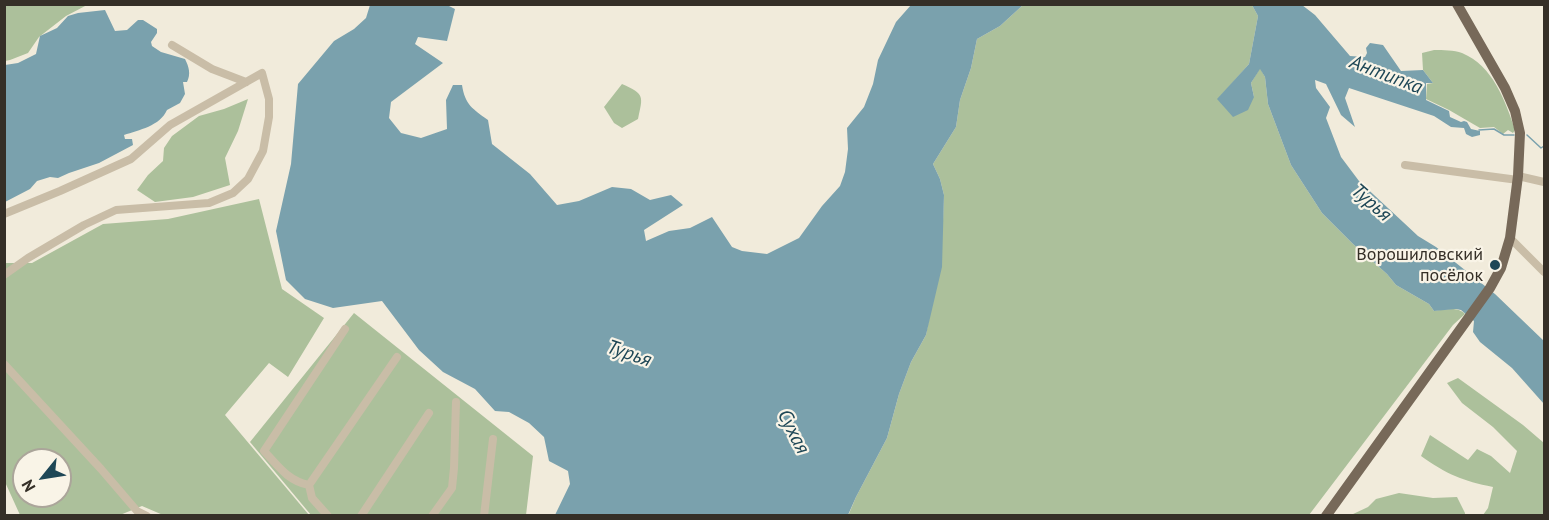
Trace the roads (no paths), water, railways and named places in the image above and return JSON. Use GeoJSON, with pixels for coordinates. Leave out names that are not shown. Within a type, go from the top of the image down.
{"type":"FeatureCollection","features":[{"type":"Feature","properties":{"kind":"main road"},"geometry":{"type":"LineString","coordinates":[[1326,516],[1470,319],[1501,268],[1510,238],[1518,178],[1520,133],[1515,111],[1505,88],[1457,4]]}},
{"type":"Feature","properties":{"kind":"street"},"geometry":{"type":"LineString","coordinates":[[172,45],[212,69],[246,82]]}},
{"type":"Feature","properties":{"kind":"street"},"geometry":{"type":"LineString","coordinates":[[4,214],[131,159],[170,125],[262,73],[269,99],[269,117],[263,151],[248,179],[233,193],[209,202],[116,210],[84,225],[4,275]]}},
{"type":"Feature","properties":{"kind":"street"},"geometry":{"type":"LineString","coordinates":[[1405,165],[1545,182]]}},
{"type":"Feature","properties":{"kind":"street"},"geometry":{"type":"LineString","coordinates":[[1510,238],[1545,272]]}},
{"type":"Feature","properties":{"kind":"street"},"geometry":{"type":"LineString","coordinates":[[309,485],[298,483],[264,451],[345,329]]}},
{"type":"Feature","properties":{"kind":"street"},"geometry":{"type":"LineString","coordinates":[[328,516],[312,498],[309,485],[397,357]]}},
{"type":"Feature","properties":{"kind":"street"},"geometry":{"type":"LineString","coordinates":[[4,364],[101,469],[133,513],[147,516]]}},
{"type":"Feature","properties":{"kind":"street"},"geometry":{"type":"LineString","coordinates":[[432,516],[452,488],[456,402]]}},
{"type":"Feature","properties":{"kind":"street"},"geometry":{"type":"LineString","coordinates":[[361,516],[429,413]]}},
{"type":"Feature","properties":{"kind":"street"},"geometry":{"type":"LineString","coordinates":[[484,516],[493,439]]}},
{"type":"Feature","properties":{"kind":"water"},"geometry":{"type":"Polygon","coordinates":[[[445,4],[455,9],[447,41],[418,37],[415,44],[443,63],[391,102],[389,118],[401,133],[421,138],[447,129],[446,100],[453,85],[462,85],[468,102],[488,120],[492,144],[530,174],[557,205],[579,201],[612,187],[631,189],[650,200],[671,195],[683,205],[644,230],[646,241],[669,231],[690,228],[712,217],[732,247],[742,251],[767,254],[799,238],[840,186],[845,172],[848,149],[847,128],[864,107],[873,84],[878,60],[896,22],[911,5],[1023,5],[1000,26],[977,39],[971,68],[960,100],[956,127],[933,164],[944,195],[942,267],[926,335],[911,362],[899,394],[887,438],[848,515],[555,515],[570,484],[568,471],[549,461],[544,437],[529,423],[509,412],[495,411],[475,389],[443,372],[419,350],[382,301],[333,308],[305,299],[286,280],[276,231],[291,164],[298,84],[334,41],[354,29],[366,18],[370,5],[445,4]]]}},
{"type":"Feature","properties":{"kind":"water","name":"Турья"},"geometry":{"type":"Polygon","coordinates":[[[1252,5],[1302,5],[1315,15],[1350,56],[1365,57],[1366,48],[1370,43],[1383,45],[1401,71],[1423,70],[1433,83],[1426,83],[1426,100],[1449,111],[1450,117],[1467,122],[1471,129],[1480,131],[1480,135],[1472,137],[1466,134],[1464,128],[1451,127],[1434,116],[1349,88],[1345,98],[1355,127],[1341,115],[1326,84],[1315,80],[1316,88],[1330,107],[1326,118],[1341,157],[1359,181],[1418,236],[1436,247],[1495,294],[1544,341],[1544,404],[1512,368],[1480,342],[1473,332],[1474,321],[1461,310],[1434,311],[1429,304],[1396,285],[1322,213],[1291,165],[1268,104],[1265,77],[1260,69],[1251,83],[1254,97],[1248,110],[1233,117],[1217,99],[1249,64],[1258,16],[1252,5]]]}},
{"type":"Feature","properties":{"kind":"water"},"geometry":{"type":"Polygon","coordinates":[[[105,10],[115,31],[127,30],[138,20],[143,20],[157,29],[151,42],[152,46],[161,52],[185,59],[189,73],[187,82],[183,82],[185,94],[180,103],[167,110],[154,124],[124,135],[125,139],[132,139],[133,145],[99,163],[58,178],[50,177],[37,181],[30,189],[5,202],[5,65],[18,63],[36,54],[40,36],[57,28],[68,16],[105,10]]]}},
{"type":"Feature","properties":{"kind":"waterway","name":"Антипка"},"geometry":{"type":"LineString","coordinates":[[1479,130],[1494,129],[1504,135],[1514,135]]}},
{"type":"Feature","properties":{"kind":"waterway","name":"Антипка"},"geometry":{"type":"LineString","coordinates":[[1527,135],[1541,148],[1544,146]]}},
{"type":"Feature","properties":{"kind":"place","name":"Ворошиловский посёлок"},"geometry":{"type":"Point","coordinates":[1495,265]}},
{"type":"Feature","properties":{"kind":"water label","name":"Сухая"},"geometry":{"type":"Point","coordinates":[793,432]}}]}
